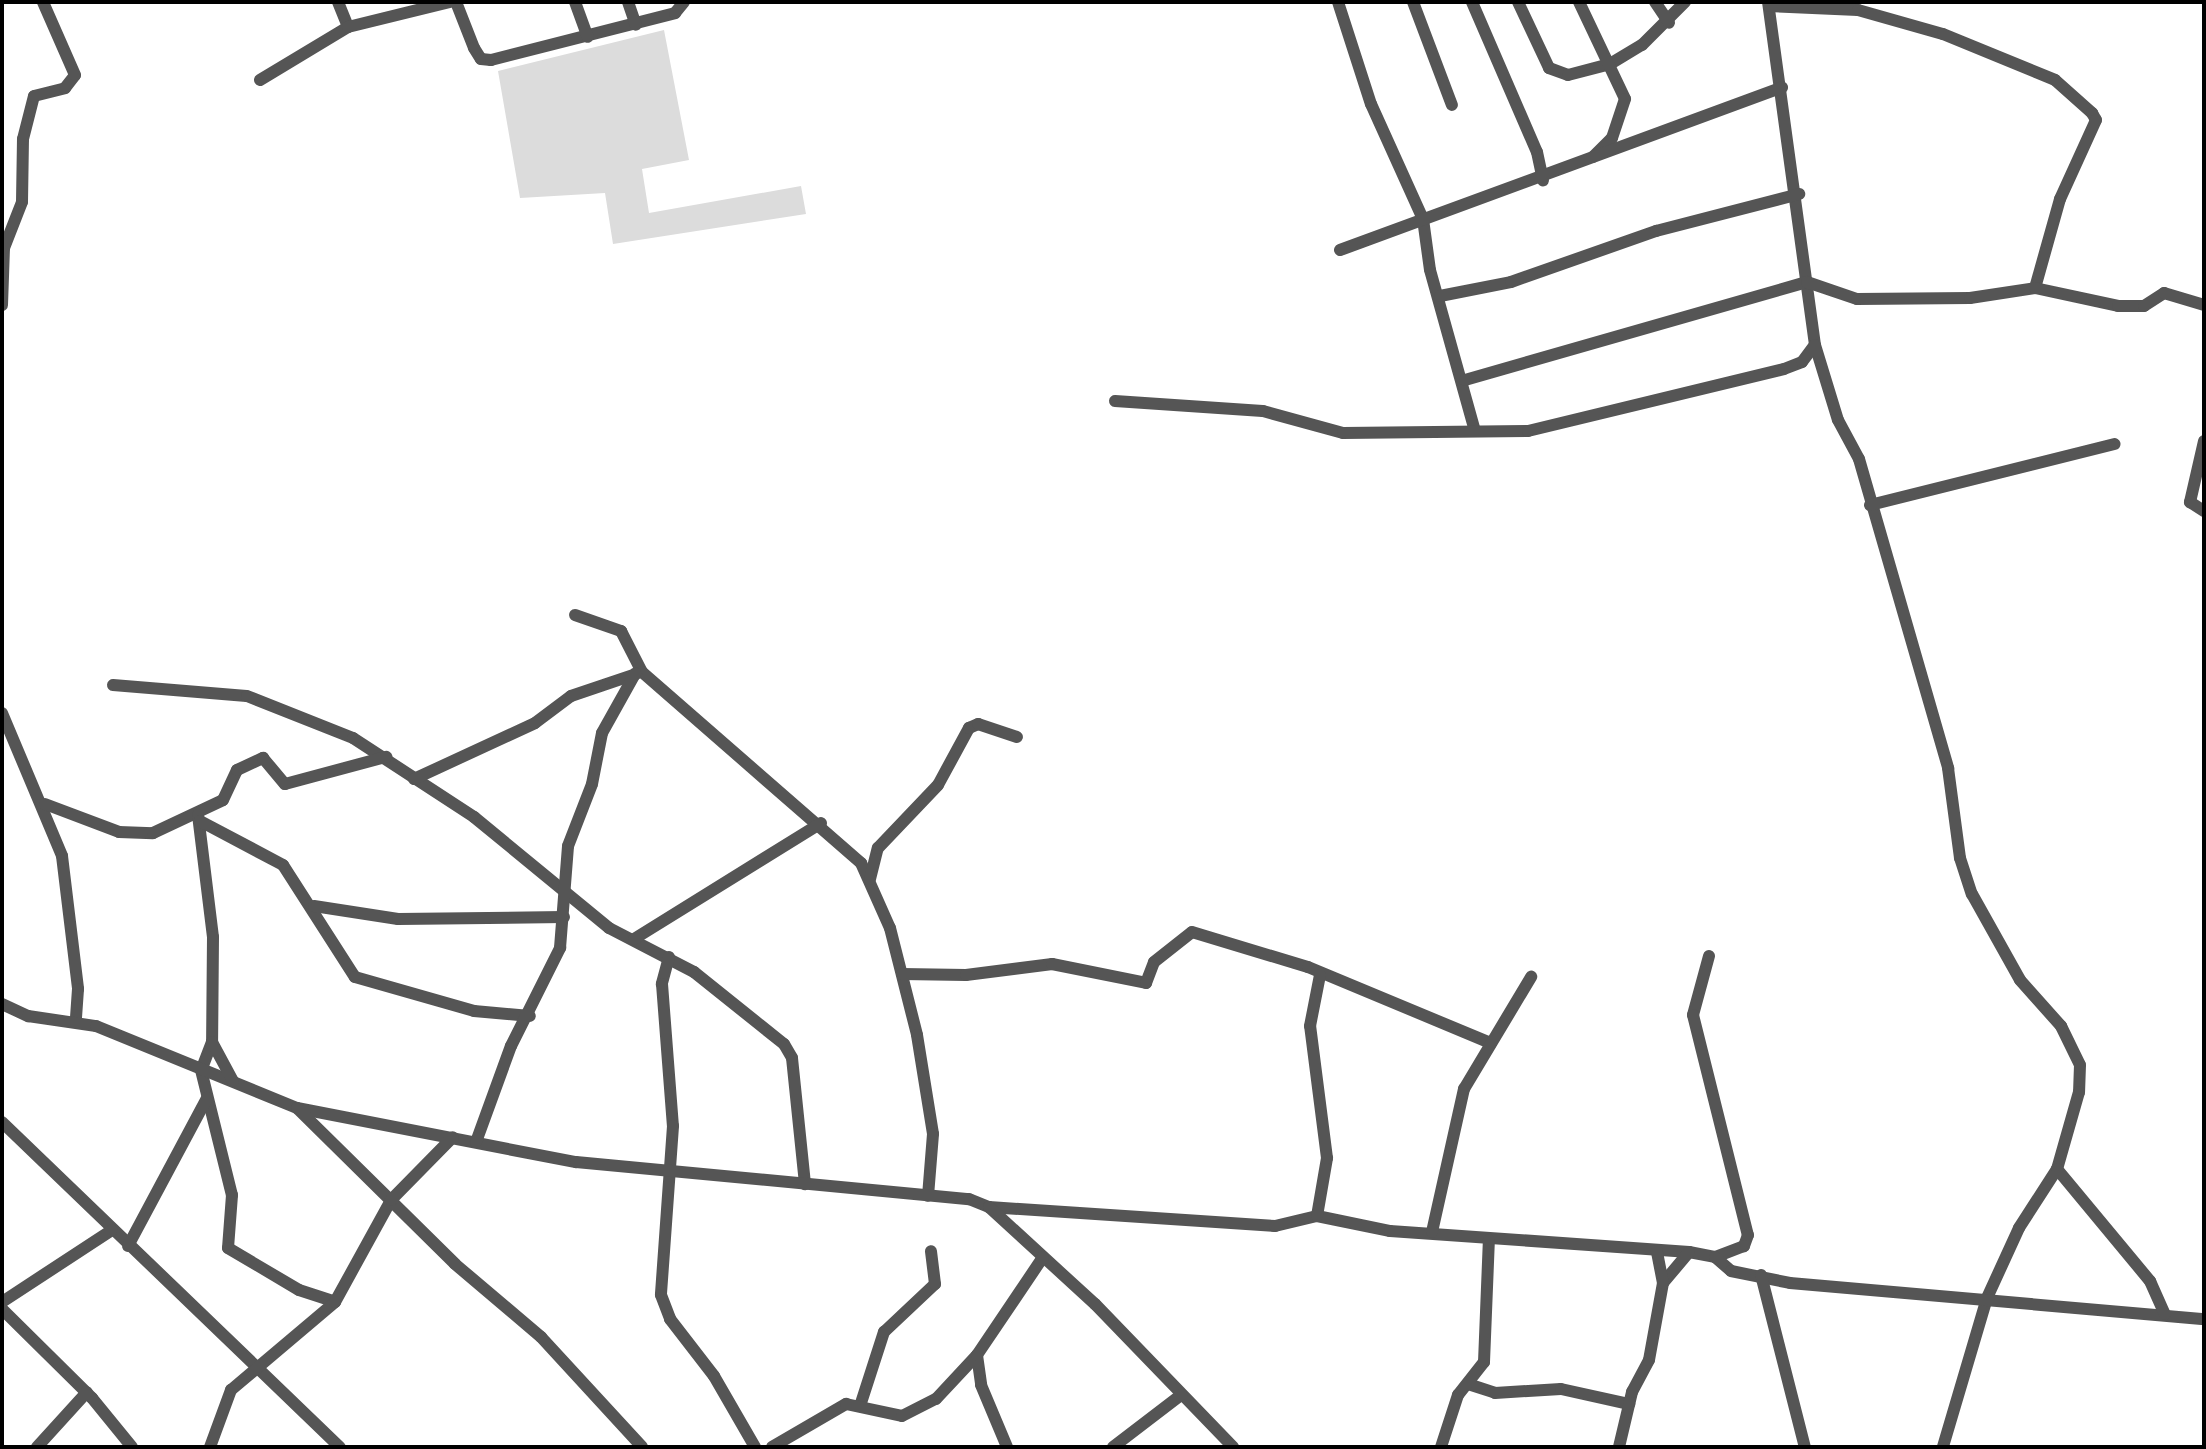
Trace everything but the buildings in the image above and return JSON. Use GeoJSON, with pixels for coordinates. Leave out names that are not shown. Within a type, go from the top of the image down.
{"type":"FeatureCollection","features":[{"type":"Feature","properties":{"kind":"street"},"geometry":{"type":"LineString","coordinates":[[2,305],[3,248],[22,202],[23,139],[34,96],[65,88],[75,75],[43,2]]}},
{"type":"Feature","properties":{"kind":"street"},"geometry":{"type":"LineString","coordinates":[[338,2],[348,27]]}},
{"type":"Feature","properties":{"kind":"street"},"geometry":{"type":"LineString","coordinates":[[260,80],[348,27],[450,2]]}},
{"type":"Feature","properties":{"kind":"street"},"geometry":{"type":"LineString","coordinates":[[456,2],[481,59],[636,25],[676,13],[684,2]]}},
{"type":"Feature","properties":{"kind":"street"},"geometry":{"type":"LineString","coordinates":[[575,2],[588,37]]}},
{"type":"Feature","properties":{"kind":"street"},"geometry":{"type":"LineString","coordinates":[[628,2],[636,25]]}},
{"type":"Feature","properties":{"kind":"street"},"geometry":{"type":"LineString","coordinates":[[1338,2],[1371,104],[1423,219],[1440,296],[1465,380],[1475,430]]}},
{"type":"Feature","properties":{"kind":"street"},"geometry":{"type":"LineString","coordinates":[[1413,2],[1452,105]]}},
{"type":"Feature","properties":{"kind":"street"},"geometry":{"type":"LineString","coordinates":[[1472,2],[1537,152],[1543,180]]}},
{"type":"Feature","properties":{"kind":"street"},"geometry":{"type":"LineString","coordinates":[[1518,2],[1549,68],[1568,75],[1610,64],[1669,23],[1685,2]]}},
{"type":"Feature","properties":{"kind":"street"},"geometry":{"type":"LineString","coordinates":[[1579,2],[1610,64],[1625,108],[1612,138],[1588,162]]}},
{"type":"Feature","properties":{"kind":"street"},"geometry":{"type":"LineString","coordinates":[[1655,2],[1669,23]]}},
{"type":"Feature","properties":{"kind":"street"},"geometry":{"type":"LineString","coordinates":[[1881,16],[1887,2]]}},
{"type":"Feature","properties":{"kind":"street"},"geometry":{"type":"LineString","coordinates":[[1946,1446],[1987,1298],[2019,1228],[2057,1169],[2079,1092],[2080,1065],[2061,1026],[2020,980],[1972,894],[1960,858],[1948,768],[1870,505],[1815,345],[1799,194],[1768,4],[1881,16],[2055,80],[2096,120],[2060,199],[2035,288]]}},
{"type":"Feature","properties":{"kind":"street"},"geometry":{"type":"LineString","coordinates":[[1340,250],[1423,219],[1543,180],[1782,87]]}},
{"type":"Feature","properties":{"kind":"street"},"geometry":{"type":"LineString","coordinates":[[1440,296],[1511,282],[1656,231],[1799,194]]}},
{"type":"Feature","properties":{"kind":"street"},"geometry":{"type":"LineString","coordinates":[[1465,380],[1807,282],[1866,300],[1970,298],[2035,288],[2118,306],[2144,306],[2164,293],[2204,305]]}},
{"type":"Feature","properties":{"kind":"street"},"geometry":{"type":"LineString","coordinates":[[1115,401],[1263,411],[1343,433],[1528,430],[1784,369],[1808,358],[1815,345]]}},
{"type":"Feature","properties":{"kind":"street"},"geometry":{"type":"LineString","coordinates":[[2204,441],[2190,502],[2204,512]]}},
{"type":"Feature","properties":{"kind":"street"},"geometry":{"type":"LineString","coordinates":[[1870,505],[2115,444]]}},
{"type":"Feature","properties":{"kind":"street"},"geometry":{"type":"LineString","coordinates":[[575,615],[621,631],[638,673],[821,823],[870,879],[902,974],[933,1134],[928,1196]]}},
{"type":"Feature","properties":{"kind":"street"},"geometry":{"type":"LineString","coordinates":[[414,779],[535,723],[571,696],[638,673]]}},
{"type":"Feature","properties":{"kind":"street"},"geometry":{"type":"LineString","coordinates":[[476,1142],[511,1046],[530,1016],[560,948],[564,917],[562,885],[602,733],[638,673]]}},
{"type":"Feature","properties":{"kind":"street"},"geometry":{"type":"LineString","coordinates":[[113,685],[264,700],[386,757],[562,885],[609,928],[669,957],[784,1044],[798,1078],[805,1184]]}},
{"type":"Feature","properties":{"kind":"street"},"geometry":{"type":"LineString","coordinates":[[2,713],[45,804],[62,856],[78,989],[76,1021]]}},
{"type":"Feature","properties":{"kind":"street"},"geometry":{"type":"LineString","coordinates":[[870,879],[878,848],[938,785],[969,728],[978,724],[1017,737]]}},
{"type":"Feature","properties":{"kind":"street"},"geometry":{"type":"LineString","coordinates":[[45,804],[136,835],[199,818],[223,800],[237,770],[262,758],[285,784],[386,757]]}},
{"type":"Feature","properties":{"kind":"street"},"geometry":{"type":"LineString","coordinates":[[199,818],[280,862],[314,906],[321,929],[355,977],[474,1011],[530,1016]]}},
{"type":"Feature","properties":{"kind":"street"},"geometry":{"type":"LineString","coordinates":[[199,818],[213,937],[212,1042],[201,1070],[232,1195],[228,1248],[299,1290],[335,1302]]}},
{"type":"Feature","properties":{"kind":"street"},"geometry":{"type":"LineString","coordinates":[[634,939],[821,823]]}},
{"type":"Feature","properties":{"kind":"street"},"geometry":{"type":"LineString","coordinates":[[314,906],[398,919],[564,917]]}},
{"type":"Feature","properties":{"kind":"street"},"geometry":{"type":"LineString","coordinates":[[902,974],[967,975],[1052,964],[1146,983],[1154,962],[1192,932],[1320,975],[1491,1043]]}},
{"type":"Feature","properties":{"kind":"street"},"geometry":{"type":"LineString","coordinates":[[1709,956],[1693,1015],[1720,1141],[1748,1224],[1744,1246],[1715,1257]]}},
{"type":"Feature","properties":{"kind":"street"},"geometry":{"type":"LineString","coordinates":[[669,957],[662,984],[673,1126],[663,1304],[755,1447]]}},
{"type":"Feature","properties":{"kind":"street"},"geometry":{"type":"LineString","coordinates":[[1317,1216],[1328,1158],[1310,1026],[1320,975]]}},
{"type":"Feature","properties":{"kind":"street"},"geometry":{"type":"LineString","coordinates":[[1432,1232],[1464,1089],[1531,977]]}},
{"type":"Feature","properties":{"kind":"street"},"geometry":{"type":"LineString","coordinates":[[2,1004],[28,1016],[76,1021],[233,1080],[297,1108],[476,1142],[670,1172],[969,1199],[989,1207],[1275,1226],[1317,1216],[1390,1231],[1689,1252],[1715,1257],[1731,1271],[1790,1283],[1987,1298],[2073,1312],[2165,1314],[2204,1319]]}},
{"type":"Feature","properties":{"kind":"street"},"geometry":{"type":"LineString","coordinates":[[212,1042],[233,1080]]}},
{"type":"Feature","properties":{"kind":"street"},"geometry":{"type":"LineString","coordinates":[[128,1246],[207,1098]]}},
{"type":"Feature","properties":{"kind":"street"},"geometry":{"type":"LineString","coordinates":[[297,1108],[524,1329],[541,1337],[642,1447]]}},
{"type":"Feature","properties":{"kind":"street"},"geometry":{"type":"LineString","coordinates":[[2,1122],[252,1367],[340,1447]]}},
{"type":"Feature","properties":{"kind":"street"},"geometry":{"type":"LineString","coordinates":[[210,1447],[230,1390],[252,1367],[335,1302],[391,1200],[453,1137]]}},
{"type":"Feature","properties":{"kind":"street"},"geometry":{"type":"LineString","coordinates":[[2057,1169],[2150,1281],[2165,1314]]}},
{"type":"Feature","properties":{"kind":"street"},"geometry":{"type":"LineString","coordinates":[[989,1207],[1043,1256],[1233,1447]]}},
{"type":"Feature","properties":{"kind":"street"},"geometry":{"type":"LineString","coordinates":[[2,1302],[111,1230]]}},
{"type":"Feature","properties":{"kind":"street"},"geometry":{"type":"LineString","coordinates":[[1441,1447],[1458,1395],[1484,1362],[1490,1332],[1489,1240]]}},
{"type":"Feature","properties":{"kind":"street"},"geometry":{"type":"LineString","coordinates":[[861,1403],[884,1332],[935,1284],[930,1251]]}},
{"type":"Feature","properties":{"kind":"street"},"geometry":{"type":"LineString","coordinates":[[1619,1447],[1629,1404],[1649,1360],[1663,1283],[1657,1251]]}},
{"type":"Feature","properties":{"kind":"street"},"geometry":{"type":"LineString","coordinates":[[1663,1283],[1689,1252]]}},
{"type":"Feature","properties":{"kind":"street"},"geometry":{"type":"LineString","coordinates":[[772,1447],[846,1404],[861,1403],[908,1415],[936,1399],[977,1355],[1043,1256]]}},
{"type":"Feature","properties":{"kind":"street"},"geometry":{"type":"LineString","coordinates":[[1761,1275],[1805,1447]]}},
{"type":"Feature","properties":{"kind":"street"},"geometry":{"type":"LineString","coordinates":[[2,1309],[87,1392],[132,1447]]}},
{"type":"Feature","properties":{"kind":"street"},"geometry":{"type":"LineString","coordinates":[[977,1355],[981,1385],[1007,1447]]}},
{"type":"Feature","properties":{"kind":"street"},"geometry":{"type":"LineString","coordinates":[[1468,1384],[1495,1393],[1561,1389],[1629,1404]]}},
{"type":"Feature","properties":{"kind":"street"},"geometry":{"type":"LineString","coordinates":[[37,1447],[87,1392]]}},
{"type":"Feature","properties":{"kind":"street"},"geometry":{"type":"LineString","coordinates":[[1113,1447],[1181,1395]]}},
{"type":"Feature","properties":{"kind":"shaded area"},"geometry":{"type":"Polygon","coordinates":[[[664,30],[689,160],[642,169],[649,213],[801,186],[806,214],[613,244],[605,193],[520,198],[498,71],[664,30]]]}}]}
